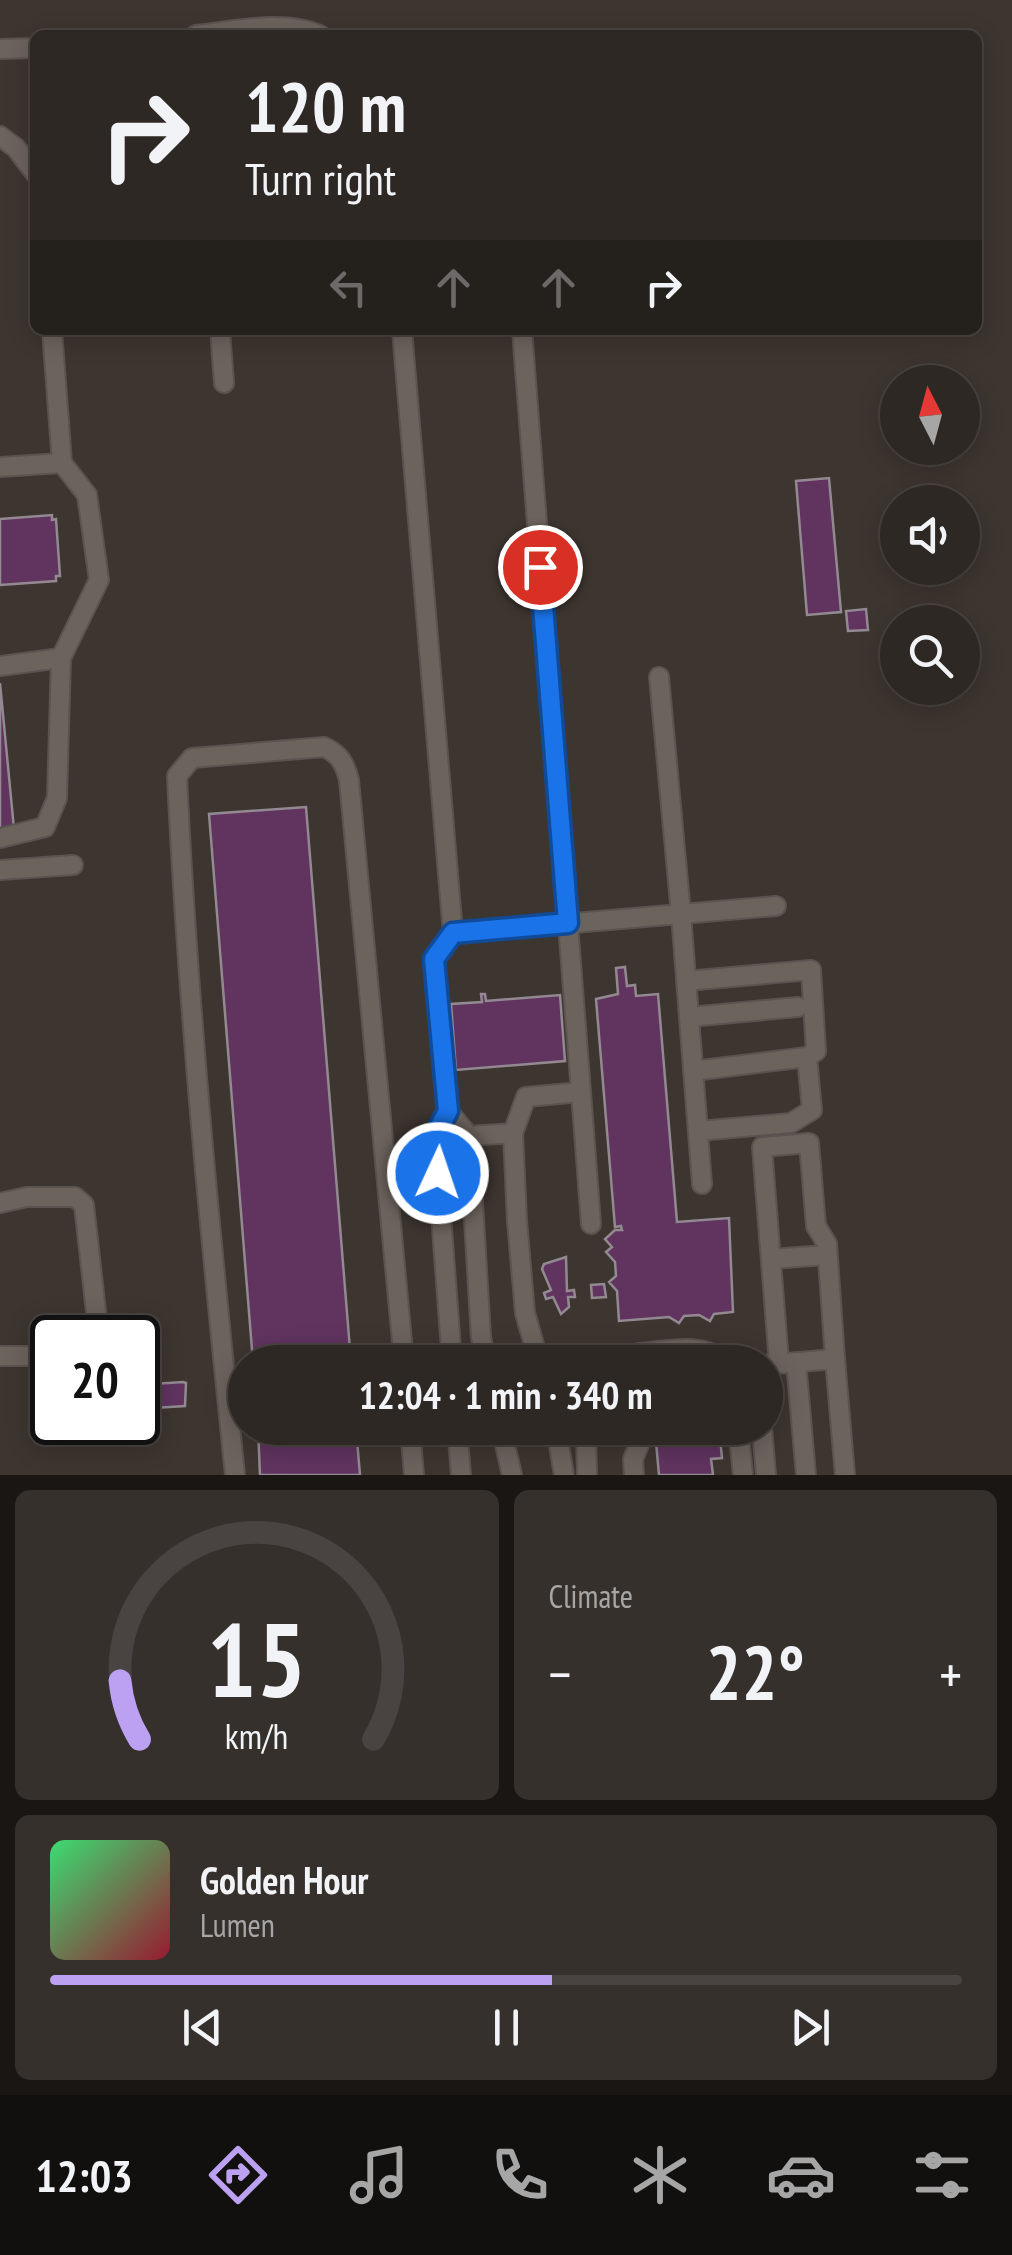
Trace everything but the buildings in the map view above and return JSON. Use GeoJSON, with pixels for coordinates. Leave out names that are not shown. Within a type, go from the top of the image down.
{"type":"FeatureCollection","features":[{"type":"Feature","properties":{"kind":"street"},"geometry":{"type":"LineString","coordinates":[[255,30],[308,30]]}},
{"type":"Feature","properties":{"kind":"street"},"geometry":{"type":"LineString","coordinates":[[0,49],[30,48]]}},
{"type":"Feature","properties":{"kind":"street"},"geometry":{"type":"LineString","coordinates":[[0,136],[30,166]]}},
{"type":"Feature","properties":{"kind":"street"},"geometry":{"type":"LineString","coordinates":[[0,838],[45,826],[57,798],[60,658],[100,580],[87,494],[62,462],[52,335]]}},
{"type":"Feature","properties":{"kind":"street"},"geometry":{"type":"LineString","coordinates":[[220,335],[224,383]]}},
{"type":"Feature","properties":{"kind":"street"},"geometry":{"type":"LineString","coordinates":[[402,335],[453,933],[434,959],[448,1111],[435,1135],[451,1345]]}},
{"type":"Feature","properties":{"kind":"street"},"geometry":{"type":"LineString","coordinates":[[522,335],[591,1224]]}},
{"type":"Feature","properties":{"kind":"street"},"geometry":{"type":"LineString","coordinates":[[0,467],[62,462]]}},
{"type":"Feature","properties":{"kind":"street"},"geometry":{"type":"LineString","coordinates":[[0,666],[60,658]]}},
{"type":"Feature","properties":{"kind":"street"},"geometry":{"type":"LineString","coordinates":[[659,677],[702,1184]]}},
{"type":"Feature","properties":{"kind":"street"},"geometry":{"type":"LineString","coordinates":[[228,1407],[200,1134],[184,925],[177,776],[192,758],[324,747],[336,752],[345,766],[402,1345]]}},
{"type":"Feature","properties":{"kind":"street"},"geometry":{"type":"LineString","coordinates":[[0,870],[72,865]]}},
{"type":"Feature","properties":{"kind":"street"},"geometry":{"type":"LineString","coordinates":[[453,933],[776,906]]}},
{"type":"Feature","properties":{"kind":"street"},"geometry":{"type":"LineString","coordinates":[[686,981],[811,970],[816,1051],[807,1057],[694,1071]]}},
{"type":"Feature","properties":{"kind":"street"},"geometry":{"type":"LineString","coordinates":[[689,1017],[798,1007]]}},
{"type":"Feature","properties":{"kind":"street"},"geometry":{"type":"LineString","coordinates":[[698,1131],[792,1122],[812,1110],[807,1057]]}},
{"type":"Feature","properties":{"kind":"street"},"geometry":{"type":"LineString","coordinates":[[534,1345],[525,1313],[513,1133],[526,1097],[580,1092]]}},
{"type":"Feature","properties":{"kind":"street"},"geometry":{"type":"LineString","coordinates":[[448,1111],[469,1136],[483,1345]]}},
{"type":"Feature","properties":{"kind":"street"},"geometry":{"type":"LineString","coordinates":[[469,1136],[513,1133]]}},
{"type":"Feature","properties":{"kind":"street"},"geometry":{"type":"LineString","coordinates":[[778,1345],[762,1147],[809,1143],[816,1226],[826,1244],[845,1475]]}},
{"type":"Feature","properties":{"kind":"street"},"geometry":{"type":"LineString","coordinates":[[0,1203],[27,1197],[75,1198],[84,1206],[96,1315]]}},
{"type":"Feature","properties":{"kind":"street"},"geometry":{"type":"LineString","coordinates":[[771,1259],[827,1254]]}},
{"type":"Feature","properties":{"kind":"street"},"geometry":{"type":"LineString","coordinates":[[0,1356],[30,1356]]}},
{"type":"Feature","properties":{"kind":"street"},"geometry":{"type":"LineString","coordinates":[[783,1363],[835,1358]]}},
{"type":"Feature","properties":{"kind":"street"},"geometry":{"type":"LineString","coordinates":[[783,1376],[806,1475]]}},
{"type":"Feature","properties":{"kind":"street"},"geometry":{"type":"LineString","coordinates":[[232,1445],[235,1475]]}},
{"type":"Feature","properties":{"kind":"street"},"geometry":{"type":"LineString","coordinates":[[411,1445],[414,1475]]}},
{"type":"Feature","properties":{"kind":"street"},"geometry":{"type":"LineString","coordinates":[[458,1445],[460,1475]]}},
{"type":"Feature","properties":{"kind":"street"},"geometry":{"type":"LineString","coordinates":[[505,1445],[512,1475]]}},
{"type":"Feature","properties":{"kind":"street"},"geometry":{"type":"LineString","coordinates":[[559,1445],[564,1475]]}},
{"type":"Feature","properties":{"kind":"street"},"geometry":{"type":"LineString","coordinates":[[586,1445],[587,1475]]}},
{"type":"Feature","properties":{"kind":"street"},"geometry":{"type":"LineString","coordinates":[[634,1475],[633,1459],[639,1445]]}},
{"type":"Feature","properties":{"kind":"street"},"geometry":{"type":"LineString","coordinates":[[740,1445],[743,1475]]}},
{"type":"Feature","properties":{"kind":"street"},"geometry":{"type":"LineString","coordinates":[[763,1445],[766,1475]]}},
{"type":"Feature","properties":{"kind":"route"},"geometry":{"type":"LineString","coordinates":[[438,1173],[435,1135],[448,1111],[434,959],[453,933],[568,923],[540,567]]}}]}
